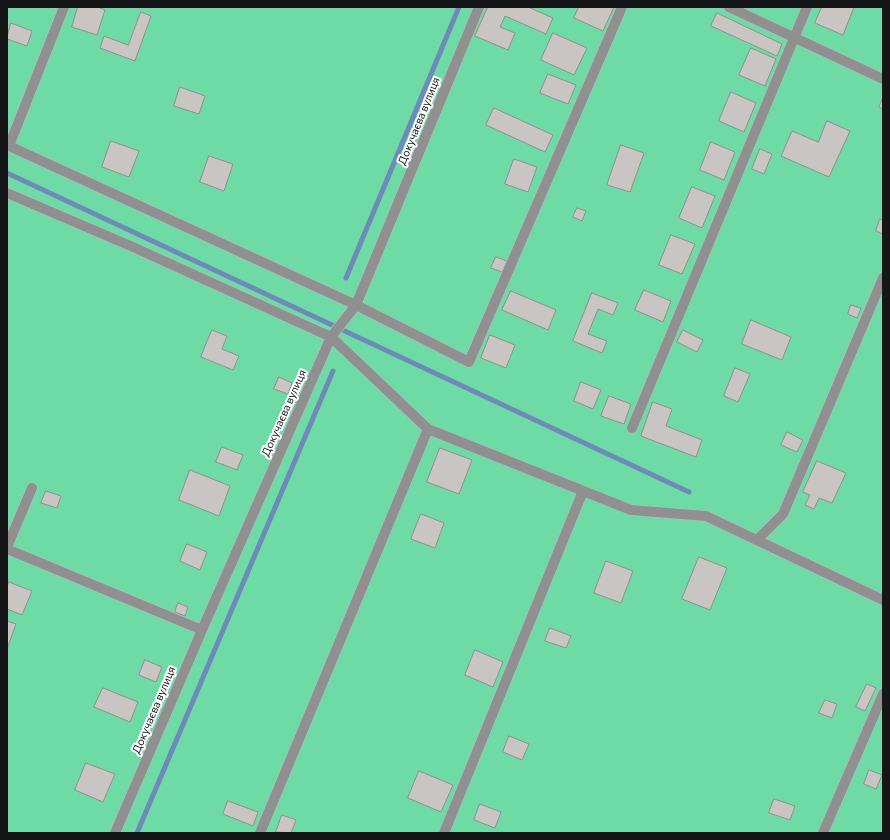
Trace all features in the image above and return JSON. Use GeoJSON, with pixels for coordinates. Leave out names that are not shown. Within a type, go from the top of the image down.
{"type":"FeatureCollection","features":[{"type":"Feature","properties":{"kind":"street"},"geometry":{"type":"LineString","coordinates":[[64,7],[8,146],[356,306],[469,362],[622,7]]}},
{"type":"Feature","properties":{"kind":"street","name":"Докучаєва вулиця"},"geometry":{"type":"LineString","coordinates":[[115,833],[202,630],[331,337],[356,306],[480,7]]}},
{"type":"Feature","properties":{"kind":"street"},"geometry":{"type":"LineString","coordinates":[[729,7],[883,78]]}},
{"type":"Feature","properties":{"kind":"street"},"geometry":{"type":"LineString","coordinates":[[632,428],[807,7]]}},
{"type":"Feature","properties":{"kind":"street"},"geometry":{"type":"LineString","coordinates":[[7,193],[133,247],[331,337],[428,429],[631,510],[706,516],[883,600]]}},
{"type":"Feature","properties":{"kind":"street"},"geometry":{"type":"LineString","coordinates":[[757,540],[783,514],[883,278]]}},
{"type":"Feature","properties":{"kind":"street"},"geometry":{"type":"LineString","coordinates":[[260,833],[428,429]]}},
{"type":"Feature","properties":{"kind":"street"},"geometry":{"type":"LineString","coordinates":[[32,488],[7,548],[202,630]]}},
{"type":"Feature","properties":{"kind":"street"},"geometry":{"type":"LineString","coordinates":[[444,833],[583,491]]}},
{"type":"Feature","properties":{"kind":"street"},"geometry":{"type":"LineString","coordinates":[[823,833],[883,694]]}},
{"type":"Feature","properties":{"kind":"green space"},"geometry":{"type":"Polygon","coordinates":[[[7,7],[883,7],[883,833],[7,833],[7,7]]]}},
{"type":"Feature","properties":{"kind":"building"},"geometry":{"type":"Polygon","coordinates":[[[78,7],[98,7],[105,10],[97,35],[72,27],[78,7]]]}},
{"type":"Feature","properties":{"kind":"building"},"geometry":{"type":"Polygon","coordinates":[[[488,7],[528,7],[553,18],[546,34],[505,16],[500,27],[515,33],[508,50],[475,36],[488,7]]]}},
{"type":"Feature","properties":{"kind":"building"},"geometry":{"type":"Polygon","coordinates":[[[579,7],[614,7],[603,31],[574,18],[579,7]]]}},
{"type":"Feature","properties":{"kind":"building"},"geometry":{"type":"Polygon","coordinates":[[[822,7],[854,7],[843,35],[815,23],[822,7]]]}},
{"type":"Feature","properties":{"kind":"building"},"geometry":{"type":"Polygon","coordinates":[[[141,12],[151,16],[135,61],[100,48],[104,36],[128,45],[141,12]]]}},
{"type":"Feature","properties":{"kind":"building"},"geometry":{"type":"Polygon","coordinates":[[[717,13],[782,44],[777,56],[711,26],[717,13]]]}},
{"type":"Feature","properties":{"kind":"building"},"geometry":{"type":"Polygon","coordinates":[[[11,23],[32,31],[27,46],[7,39],[11,23]]]}},
{"type":"Feature","properties":{"kind":"building"},"geometry":{"type":"Polygon","coordinates":[[[553,33],[587,48],[574,75],[541,60],[553,33]]]}},
{"type":"Feature","properties":{"kind":"building"},"geometry":{"type":"Polygon","coordinates":[[[751,48],[776,59],[765,86],[739,75],[751,48]]]}},
{"type":"Feature","properties":{"kind":"building"},"geometry":{"type":"Polygon","coordinates":[[[548,74],[576,85],[568,104],[540,93],[548,74]]]}},
{"type":"Feature","properties":{"kind":"building"},"geometry":{"type":"Polygon","coordinates":[[[180,87],[205,96],[199,114],[174,106],[180,87]]]}},
{"type":"Feature","properties":{"kind":"building"},"geometry":{"type":"Polygon","coordinates":[[[731,92],[756,103],[744,132],[719,121],[731,92]]]}},
{"type":"Feature","properties":{"kind":"building"},"geometry":{"type":"Polygon","coordinates":[[[883,98],[883,109],[879,107],[883,98]]]}},
{"type":"Feature","properties":{"kind":"building"},"geometry":{"type":"Polygon","coordinates":[[[494,108],[553,135],[545,152],[486,125],[494,108]]]}},
{"type":"Feature","properties":{"kind":"building"},"geometry":{"type":"Polygon","coordinates":[[[827,121],[850,131],[829,177],[781,156],[792,131],[818,142],[827,121]]]}},
{"type":"Feature","properties":{"kind":"building"},"geometry":{"type":"Polygon","coordinates":[[[111,141],[139,151],[129,177],[102,167],[111,141]]]}},
{"type":"Feature","properties":{"kind":"building"},"geometry":{"type":"Polygon","coordinates":[[[711,142],[735,152],[724,180],[700,170],[711,142]]]}},
{"type":"Feature","properties":{"kind":"building"},"geometry":{"type":"Polygon","coordinates":[[[621,145],[644,153],[630,192],[607,185],[621,145]]]}},
{"type":"Feature","properties":{"kind":"building"},"geometry":{"type":"Polygon","coordinates":[[[760,149],[772,154],[764,174],[752,169],[760,149]]]}},
{"type":"Feature","properties":{"kind":"building"},"geometry":{"type":"Polygon","coordinates":[[[209,156],[233,164],[224,191],[200,182],[209,156]]]}},
{"type":"Feature","properties":{"kind":"building"},"geometry":{"type":"Polygon","coordinates":[[[514,159],[537,167],[528,192],[505,184],[514,159]]]}},
{"type":"Feature","properties":{"kind":"building"},"geometry":{"type":"Polygon","coordinates":[[[692,187],[715,196],[702,228],[679,218],[692,187]]]}},
{"type":"Feature","properties":{"kind":"building"},"geometry":{"type":"Polygon","coordinates":[[[577,208],[586,211],[582,221],[573,217],[577,208]]]}},
{"type":"Feature","properties":{"kind":"building"},"geometry":{"type":"Polygon","coordinates":[[[880,219],[883,220],[883,234],[876,231],[880,219]]]}},
{"type":"Feature","properties":{"kind":"building"},"geometry":{"type":"Polygon","coordinates":[[[671,235],[695,244],[682,274],[659,265],[671,235]]]}},
{"type":"Feature","properties":{"kind":"building"},"geometry":{"type":"Polygon","coordinates":[[[496,257],[507,261],[502,272],[491,268],[496,257]]]}},
{"type":"Feature","properties":{"kind":"building"},"geometry":{"type":"Polygon","coordinates":[[[644,290],[671,301],[663,322],[635,310],[644,290]]]}},
{"type":"Feature","properties":{"kind":"building"},"geometry":{"type":"Polygon","coordinates":[[[511,291],[556,310],[548,330],[502,310],[511,291]]]}},
{"type":"Feature","properties":{"kind":"building"},"geometry":{"type":"Polygon","coordinates":[[[592,293],[618,303],[613,315],[598,309],[588,334],[607,341],[602,353],[573,341],[592,293]]]}},
{"type":"Feature","properties":{"kind":"building"},"geometry":{"type":"Polygon","coordinates":[[[851,305],[861,308],[857,318],[848,314],[851,305]]]}},
{"type":"Feature","properties":{"kind":"building"},"geometry":{"type":"Polygon","coordinates":[[[751,320],[791,337],[782,360],[742,344],[751,320]]]}},
{"type":"Feature","properties":{"kind":"building"},"geometry":{"type":"Polygon","coordinates":[[[212,330],[227,336],[222,349],[239,356],[233,370],[201,357],[212,330]]]}},
{"type":"Feature","properties":{"kind":"building"},"geometry":{"type":"Polygon","coordinates":[[[683,330],[703,340],[697,352],[677,342],[683,330]]]}},
{"type":"Feature","properties":{"kind":"building"},"geometry":{"type":"Polygon","coordinates":[[[490,335],[515,345],[506,368],[481,358],[490,335]]]}},
{"type":"Feature","properties":{"kind":"building"},"geometry":{"type":"Polygon","coordinates":[[[735,368],[750,374],[738,402],[724,396],[735,368]]]}},
{"type":"Feature","properties":{"kind":"building"},"geometry":{"type":"Polygon","coordinates":[[[279,377],[292,383],[288,394],[274,389],[279,377]]]}},
{"type":"Feature","properties":{"kind":"building"},"geometry":{"type":"Polygon","coordinates":[[[581,382],[601,390],[593,409],[574,401],[581,382]]]}},
{"type":"Feature","properties":{"kind":"building"},"geometry":{"type":"Polygon","coordinates":[[[609,396],[631,404],[624,424],[601,416],[609,396]]]}},
{"type":"Feature","properties":{"kind":"building"},"geometry":{"type":"Polygon","coordinates":[[[653,402],[672,409],[666,426],[702,440],[696,457],[641,436],[653,402]]]}},
{"type":"Feature","properties":{"kind":"building"},"geometry":{"type":"Polygon","coordinates":[[[787,432],[803,440],[797,452],[781,445],[787,432]]]}},
{"type":"Feature","properties":{"kind":"building"},"geometry":{"type":"Polygon","coordinates":[[[222,447],[243,455],[237,470],[216,462],[222,447]]]}},
{"type":"Feature","properties":{"kind":"building"},"geometry":{"type":"Polygon","coordinates":[[[440,448],[472,460],[459,494],[427,482],[440,448]]]}},
{"type":"Feature","properties":{"kind":"building"},"geometry":{"type":"Polygon","coordinates":[[[817,461],[846,473],[832,503],[819,498],[814,509],[805,505],[810,495],[803,492],[817,461]]]}},
{"type":"Feature","properties":{"kind":"building"},"geometry":{"type":"Polygon","coordinates":[[[190,470],[230,486],[219,516],[179,500],[190,470]]]}},
{"type":"Feature","properties":{"kind":"building"},"geometry":{"type":"Polygon","coordinates":[[[46,491],[61,496],[57,508],[41,503],[46,491]]]}},
{"type":"Feature","properties":{"kind":"building"},"geometry":{"type":"Polygon","coordinates":[[[421,514],[444,523],[435,548],[411,539],[421,514]]]}},
{"type":"Feature","properties":{"kind":"building"},"geometry":{"type":"Polygon","coordinates":[[[187,544],[207,552],[200,570],[180,561],[187,544]]]}},
{"type":"Feature","properties":{"kind":"building"},"geometry":{"type":"Polygon","coordinates":[[[699,557],[727,568],[710,610],[682,599],[699,557]]]}},
{"type":"Feature","properties":{"kind":"building"},"geometry":{"type":"Polygon","coordinates":[[[606,561],[633,571],[621,603],[594,593],[606,561]]]}},
{"type":"Feature","properties":{"kind":"building"},"geometry":{"type":"Polygon","coordinates":[[[9,582],[32,591],[22,615],[7,609],[7,587],[9,582]]]}},
{"type":"Feature","properties":{"kind":"building"},"geometry":{"type":"Polygon","coordinates":[[[178,603],[188,607],[185,616],[175,612],[178,603]]]}},
{"type":"Feature","properties":{"kind":"building"},"geometry":{"type":"Polygon","coordinates":[[[7,621],[16,624],[7,649],[7,621]]]}},
{"type":"Feature","properties":{"kind":"building"},"geometry":{"type":"Polygon","coordinates":[[[550,628],[571,636],[566,648],[545,641],[550,628]]]}},
{"type":"Feature","properties":{"kind":"building"},"geometry":{"type":"Polygon","coordinates":[[[475,650],[503,662],[493,687],[465,675],[475,650]]]}},
{"type":"Feature","properties":{"kind":"building"},"geometry":{"type":"Polygon","coordinates":[[[145,660],[162,667],[156,682],[139,675],[145,660]]]}},
{"type":"Feature","properties":{"kind":"building"},"geometry":{"type":"Polygon","coordinates":[[[867,684],[876,688],[865,711],[856,707],[867,684]]]}},
{"type":"Feature","properties":{"kind":"building"},"geometry":{"type":"Polygon","coordinates":[[[103,688],[138,702],[130,722],[94,707],[103,688]]]}},
{"type":"Feature","properties":{"kind":"building"},"geometry":{"type":"Polygon","coordinates":[[[825,700],[837,704],[832,718],[819,713],[825,700]]]}},
{"type":"Feature","properties":{"kind":"building"},"geometry":{"type":"Polygon","coordinates":[[[509,736],[529,744],[522,760],[503,752],[509,736]]]}},
{"type":"Feature","properties":{"kind":"building"},"geometry":{"type":"Polygon","coordinates":[[[86,763],[115,774],[103,802],[75,790],[86,763]]]}},
{"type":"Feature","properties":{"kind":"building"},"geometry":{"type":"Polygon","coordinates":[[[869,770],[882,775],[876,789],[864,784],[869,770]]]}},
{"type":"Feature","properties":{"kind":"building"},"geometry":{"type":"Polygon","coordinates":[[[419,771],[453,785],[441,812],[408,798],[419,771]]]}},
{"type":"Feature","properties":{"kind":"building"},"geometry":{"type":"Polygon","coordinates":[[[774,799],[795,806],[790,820],[769,813],[774,799]]]}},
{"type":"Feature","properties":{"kind":"building"},"geometry":{"type":"Polygon","coordinates":[[[228,801],[258,812],[253,826],[223,814],[228,801]]]}},
{"type":"Feature","properties":{"kind":"building"},"geometry":{"type":"Polygon","coordinates":[[[480,804],[501,812],[495,828],[474,820],[480,804]]]}},
{"type":"Feature","properties":{"kind":"building"},"geometry":{"type":"Polygon","coordinates":[[[282,815],[296,820],[291,833],[276,832],[282,815]]]}},
{"type":"Feature","properties":{"kind":"waterway"},"geometry":{"type":"LineString","coordinates":[[346,278],[459,7]]}},
{"type":"Feature","properties":{"kind":"waterway"},"geometry":{"type":"LineString","coordinates":[[7,173],[689,492]]}},
{"type":"Feature","properties":{"kind":"waterway"},"geometry":{"type":"LineString","coordinates":[[137,833],[333,371]]}}]}
